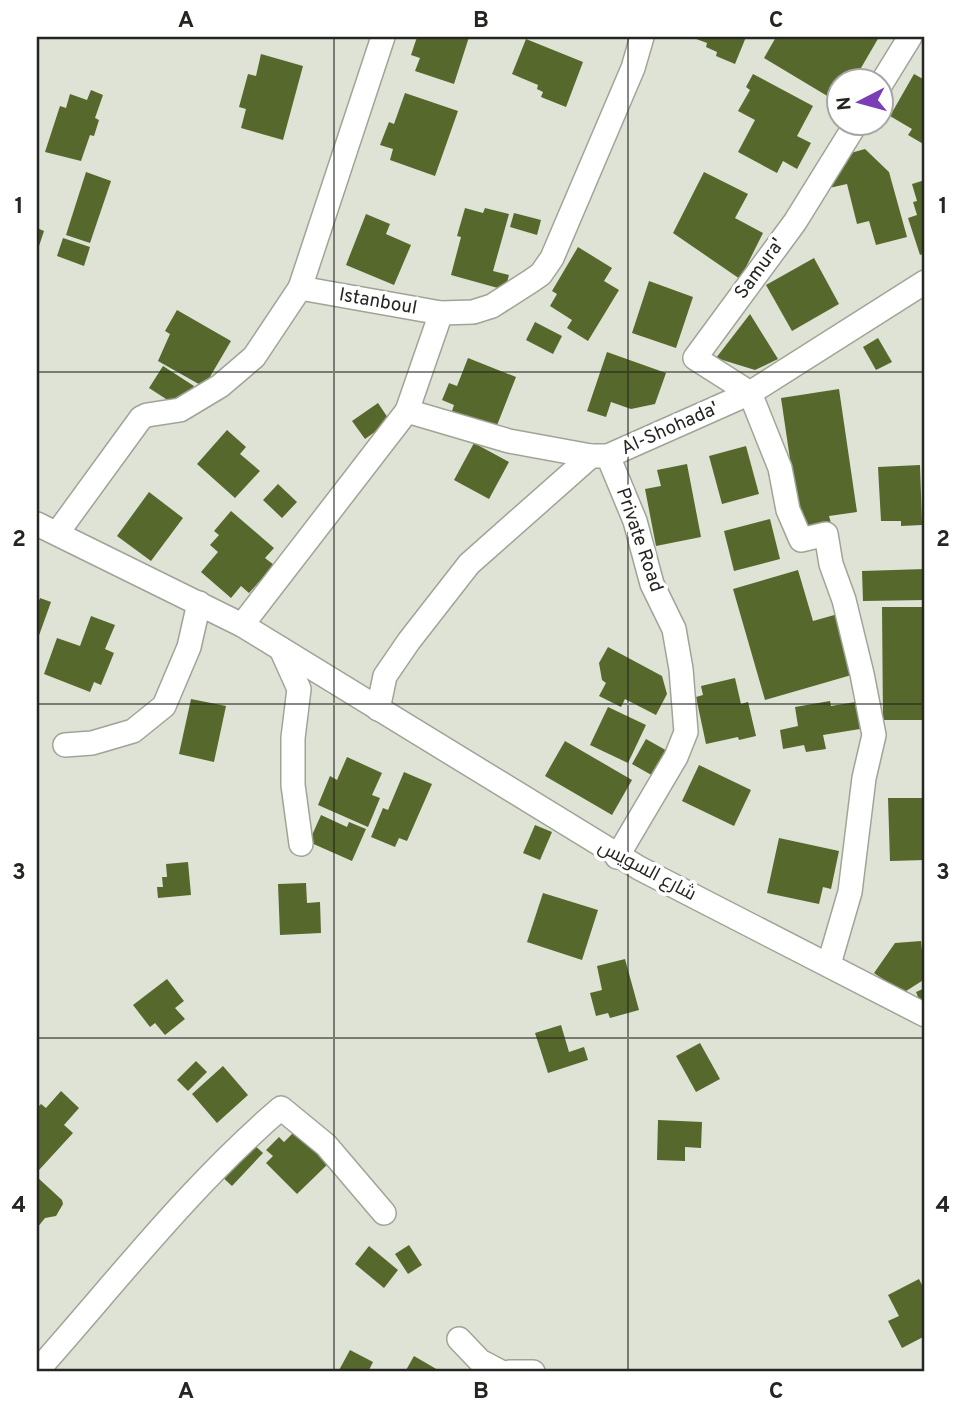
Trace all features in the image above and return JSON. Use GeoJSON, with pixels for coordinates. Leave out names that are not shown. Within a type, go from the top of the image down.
{"type":"FeatureCollection","features":[{"type":"Feature","properties":{"kind":"street"},"geometry":{"type":"LineString","coordinates":[[58,533],[141,419],[147,415],[180,410],[219,386],[254,357],[300,289],[383,37]]}},
{"type":"Feature","properties":{"kind":"street","name":"Istanboul"},"geometry":{"type":"LineString","coordinates":[[300,289],[441,313],[473,312],[492,306],[541,274],[548,266],[633,68],[642,37]]}},
{"type":"Feature","properties":{"kind":"street"},"geometry":{"type":"LineString","coordinates":[[892,66],[910,37]]}},
{"type":"Feature","properties":{"kind":"street","name":"Samura'"},"geometry":{"type":"LineString","coordinates":[[750,393],[695,358],[795,222],[848,136]]}},
{"type":"Feature","properties":{"kind":"street","name":"Al-Shohada'"},"geometry":{"type":"LineString","coordinates":[[379,709],[386,676],[409,641],[469,564],[600,456],[750,393],[925,282]]}},
{"type":"Feature","properties":{"kind":"street"},"geometry":{"type":"LineString","coordinates":[[242,625],[407,411],[441,313]]}},
{"type":"Feature","properties":{"kind":"street"},"geometry":{"type":"LineString","coordinates":[[750,393],[780,468],[788,510],[801,540],[826,534],[831,564],[844,600],[862,674],[874,735],[864,778],[850,892],[829,964]]}},
{"type":"Feature","properties":{"kind":"street"},"geometry":{"type":"LineString","coordinates":[[407,411],[509,441],[600,456]]}},
{"type":"Feature","properties":{"kind":"street","name":"Private Road"},"geometry":{"type":"LineString","coordinates":[[600,456],[635,521],[652,584],[674,629],[681,669],[686,732],[671,766],[617,856]]}},
{"type":"Feature","properties":{"kind":"street","name":"شارع السويس"},"geometry":{"type":"LineString","coordinates":[[37,524],[242,625],[617,856],[925,1015]]}},
{"type":"Feature","properties":{"kind":"street"},"geometry":{"type":"LineString","coordinates":[[65,745],[92,743],[134,731],[164,706],[190,647],[199,603]]}},
{"type":"Feature","properties":{"kind":"street"},"geometry":{"type":"LineString","coordinates":[[281,649],[299,689],[293,738],[293,785],[301,844]]}},
{"type":"Feature","properties":{"kind":"street"},"geometry":{"type":"LineString","coordinates":[[37,1371],[234,1150],[281,1108],[326,1145],[384,1213]]}},
{"type":"Feature","properties":{"kind":"street"},"geometry":{"type":"LineString","coordinates":[[459,1339],[480,1361],[501,1372]]}},
{"type":"Feature","properties":{"kind":"street"},"geometry":{"type":"LineString","coordinates":[[510,1372],[533,1372]]}},
{"type":"Feature","properties":{"kind":"building"},"geometry":{"type":"Polygon","coordinates":[[[417,37],[469,37],[454,84],[415,71],[420,58],[411,55],[417,37]]]}},
{"type":"Feature","properties":{"kind":"building"},"geometry":{"type":"Polygon","coordinates":[[[691,37],[746,37],[735,64],[716,56],[717,52],[706,47],[707,43],[691,37]]]}},
{"type":"Feature","properties":{"kind":"building"},"geometry":{"type":"Polygon","coordinates":[[[776,37],[879,37],[862,66],[825,66],[825,95],[764,58],[776,37]]]}},
{"type":"Feature","properties":{"kind":"building"},"geometry":{"type":"Polygon","coordinates":[[[526,39],[583,62],[566,107],[541,97],[543,92],[537,89],[538,85],[512,74],[526,39]]]}},
{"type":"Feature","properties":{"kind":"building"},"geometry":{"type":"Polygon","coordinates":[[[261,54],[303,66],[283,140],[241,128],[246,109],[239,107],[248,74],[256,76],[261,54]]]}},
{"type":"Feature","properties":{"kind":"building"},"geometry":{"type":"Polygon","coordinates":[[[753,74],[813,106],[797,136],[811,143],[797,169],[783,161],[777,173],[738,152],[755,120],[738,111],[750,90],[746,87],[753,74]]]}},
{"type":"Feature","properties":{"kind":"building"},"geometry":{"type":"Polygon","coordinates":[[[914,74],[925,80],[925,145],[908,135],[912,129],[895,119],[895,107],[914,74]]]}},
{"type":"Feature","properties":{"kind":"building"},"geometry":{"type":"Polygon","coordinates":[[[91,90],[103,95],[95,118],[99,120],[94,136],[90,135],[81,161],[45,152],[60,106],[66,108],[70,94],[87,100],[91,90]]]}},
{"type":"Feature","properties":{"kind":"building"},"geometry":{"type":"Polygon","coordinates":[[[405,93],[458,111],[435,176],[390,160],[393,149],[380,145],[389,122],[394,124],[405,93]]]}},
{"type":"Feature","properties":{"kind":"building"},"geometry":{"type":"Polygon","coordinates":[[[865,149],[889,172],[907,237],[876,245],[869,221],[857,224],[847,184],[829,188],[840,156],[865,149]]]}},
{"type":"Feature","properties":{"kind":"building"},"geometry":{"type":"Polygon","coordinates":[[[86,172],[111,181],[90,243],[66,235],[86,172]]]}},
{"type":"Feature","properties":{"kind":"building"},"geometry":{"type":"Polygon","coordinates":[[[704,172],[748,194],[735,218],[763,233],[740,279],[673,233],[704,172]]]}},
{"type":"Feature","properties":{"kind":"building"},"geometry":{"type":"Polygon","coordinates":[[[925,180],[925,253],[920,255],[908,218],[917,215],[913,202],[917,201],[912,184],[925,180]]]}},
{"type":"Feature","properties":{"kind":"building"},"geometry":{"type":"Polygon","coordinates":[[[465,208],[483,213],[485,208],[509,214],[493,271],[509,275],[505,290],[451,275],[461,237],[457,236],[465,208]]]}},
{"type":"Feature","properties":{"kind":"building"},"geometry":{"type":"Polygon","coordinates":[[[514,213],[541,220],[537,235],[510,227],[514,213]]]}},
{"type":"Feature","properties":{"kind":"building"},"geometry":{"type":"Polygon","coordinates":[[[366,214],[390,224],[386,234],[411,245],[394,285],[346,265],[366,214]]]}},
{"type":"Feature","properties":{"kind":"building"},"geometry":{"type":"Polygon","coordinates":[[[37,228],[44,231],[37,252],[37,228]]]}},
{"type":"Feature","properties":{"kind":"building"},"geometry":{"type":"Polygon","coordinates":[[[63,238],[90,247],[84,266],[57,256],[63,238]]]}},
{"type":"Feature","properties":{"kind":"building"},"geometry":{"type":"Polygon","coordinates":[[[578,247],[612,268],[604,281],[619,290],[588,341],[567,328],[572,320],[550,306],[557,294],[552,291],[578,247]]]}},
{"type":"Feature","properties":{"kind":"building"},"geometry":{"type":"Polygon","coordinates":[[[814,258],[839,304],[792,331],[766,285],[814,258]]]}},
{"type":"Feature","properties":{"kind":"building"},"geometry":{"type":"Polygon","coordinates":[[[649,281],[693,297],[676,348],[632,333],[649,281]]]}},
{"type":"Feature","properties":{"kind":"building"},"geometry":{"type":"Polygon","coordinates":[[[177,310],[231,341],[204,387],[158,361],[170,334],[165,331],[177,310]]]}},
{"type":"Feature","properties":{"kind":"building"},"geometry":{"type":"Polygon","coordinates":[[[750,314],[778,359],[755,370],[716,358],[750,314]]]}},
{"type":"Feature","properties":{"kind":"building"},"geometry":{"type":"Polygon","coordinates":[[[535,322],[562,336],[553,354],[526,340],[535,322]]]}},
{"type":"Feature","properties":{"kind":"building"},"geometry":{"type":"Polygon","coordinates":[[[878,338],[892,362],[876,370],[863,347],[878,338]]]}},
{"type":"Feature","properties":{"kind":"building"},"geometry":{"type":"Polygon","coordinates":[[[607,352],[666,373],[655,404],[631,409],[611,402],[606,417],[587,411],[607,352]]]}},
{"type":"Feature","properties":{"kind":"building"},"geometry":{"type":"Polygon","coordinates":[[[468,358],[516,377],[494,433],[474,420],[452,411],[454,405],[442,400],[449,383],[457,386],[468,358]]]}},
{"type":"Feature","properties":{"kind":"building"},"geometry":{"type":"Polygon","coordinates":[[[163,366],[194,386],[180,408],[149,388],[163,366]]]}},
{"type":"Feature","properties":{"kind":"building"},"geometry":{"type":"Polygon","coordinates":[[[839,389],[857,512],[829,516],[831,523],[800,527],[781,398],[839,389]]]}},
{"type":"Feature","properties":{"kind":"building"},"geometry":{"type":"Polygon","coordinates":[[[378,403],[390,421],[365,439],[352,421],[378,403]]]}},
{"type":"Feature","properties":{"kind":"building"},"geometry":{"type":"Polygon","coordinates":[[[227,430],[246,447],[240,454],[260,471],[235,498],[197,464],[227,430]]]}},
{"type":"Feature","properties":{"kind":"building"},"geometry":{"type":"Polygon","coordinates":[[[474,443],[509,462],[489,499],[454,480],[474,443]]]}},
{"type":"Feature","properties":{"kind":"building"},"geometry":{"type":"Polygon","coordinates":[[[746,446],[759,494],[722,504],[709,456],[746,446]]]}},
{"type":"Feature","properties":{"kind":"building"},"geometry":{"type":"Polygon","coordinates":[[[687,464],[701,537],[656,546],[645,489],[661,486],[657,470],[687,464]]]}},
{"type":"Feature","properties":{"kind":"building"},"geometry":{"type":"Polygon","coordinates":[[[920,465],[922,525],[901,526],[901,521],[881,521],[878,467],[920,465]]]}},
{"type":"Feature","properties":{"kind":"building"},"geometry":{"type":"Polygon","coordinates":[[[278,484],[297,502],[282,518],[263,500],[278,484]]]}},
{"type":"Feature","properties":{"kind":"building"},"geometry":{"type":"Polygon","coordinates":[[[149,492],[183,518],[151,561],[117,536],[149,492]]]}},
{"type":"Feature","properties":{"kind":"building"},"geometry":{"type":"Polygon","coordinates":[[[231,511],[274,548],[265,558],[274,565],[249,593],[241,586],[231,598],[201,572],[218,552],[210,545],[219,535],[214,531],[231,511]]]}},
{"type":"Feature","properties":{"kind":"building"},"geometry":{"type":"Polygon","coordinates":[[[770,519],[780,559],[734,571],[724,531],[770,519]]]}},
{"type":"Feature","properties":{"kind":"building"},"geometry":{"type":"Polygon","coordinates":[[[925,569],[925,600],[863,601],[862,571],[925,569]]]}},
{"type":"Feature","properties":{"kind":"building"},"geometry":{"type":"Polygon","coordinates":[[[798,570],[813,621],[838,614],[855,674],[765,700],[733,589],[798,570]]]}},
{"type":"Feature","properties":{"kind":"building"},"geometry":{"type":"Polygon","coordinates":[[[40,598],[51,602],[37,641],[37,606],[40,598]]]}},
{"type":"Feature","properties":{"kind":"building"},"geometry":{"type":"Polygon","coordinates":[[[882,607],[923,607],[924,720],[883,720],[882,607]]]}},
{"type":"Feature","properties":{"kind":"building"},"geometry":{"type":"Polygon","coordinates":[[[91,616],[115,625],[105,649],[114,653],[101,685],[94,682],[90,692],[44,674],[57,638],[80,646],[91,616]]]}},
{"type":"Feature","properties":{"kind":"building"},"geometry":{"type":"Polygon","coordinates":[[[608,647],[662,676],[667,694],[656,715],[625,699],[621,707],[599,696],[606,683],[602,680],[599,663],[608,647]]]}},
{"type":"Feature","properties":{"kind":"building"},"geometry":{"type":"Polygon","coordinates":[[[735,678],[741,704],[748,702],[756,736],[706,744],[696,697],[703,695],[701,686],[735,678]]]}},
{"type":"Feature","properties":{"kind":"building"},"geometry":{"type":"Polygon","coordinates":[[[191,699],[226,706],[214,762],[179,754],[191,699]]]}},
{"type":"Feature","properties":{"kind":"building"},"geometry":{"type":"Polygon","coordinates":[[[830,701],[831,706],[856,702],[860,729],[823,735],[826,749],[806,752],[804,745],[783,749],[780,730],[798,726],[795,707],[830,701]]]}},
{"type":"Feature","properties":{"kind":"building"},"geometry":{"type":"Polygon","coordinates":[[[608,707],[646,725],[628,763],[590,745],[608,707]]]}},
{"type":"Feature","properties":{"kind":"building"},"geometry":{"type":"Polygon","coordinates":[[[646,739],[669,752],[655,777],[632,764],[646,739]]]}},
{"type":"Feature","properties":{"kind":"building"},"geometry":{"type":"Polygon","coordinates":[[[565,741],[632,780],[612,815],[545,776],[565,741]]]}},
{"type":"Feature","properties":{"kind":"building"},"geometry":{"type":"Polygon","coordinates":[[[347,757],[382,773],[372,795],[380,798],[368,827],[318,805],[330,776],[337,780],[347,757]]]}},
{"type":"Feature","properties":{"kind":"building"},"geometry":{"type":"Polygon","coordinates":[[[699,765],[751,790],[734,826],[682,801],[699,765]]]}},
{"type":"Feature","properties":{"kind":"building"},"geometry":{"type":"Polygon","coordinates":[[[404,772],[432,784],[407,841],[399,838],[395,847],[371,837],[383,808],[388,810],[404,772]]]}},
{"type":"Feature","properties":{"kind":"building"},"geometry":{"type":"Polygon","coordinates":[[[888,798],[925,798],[925,860],[890,861],[888,798]]]}},
{"type":"Feature","properties":{"kind":"building"},"geometry":{"type":"Polygon","coordinates":[[[321,815],[347,827],[349,822],[366,829],[352,861],[309,842],[321,815]]]}},
{"type":"Feature","properties":{"kind":"building"},"geometry":{"type":"Polygon","coordinates":[[[535,825],[552,832],[540,860],[523,853],[535,825]]]}},
{"type":"Feature","properties":{"kind":"building"},"geometry":{"type":"Polygon","coordinates":[[[779,838],[839,851],[831,889],[823,887],[819,904],[767,893],[779,838]]]}},
{"type":"Feature","properties":{"kind":"building"},"geometry":{"type":"Polygon","coordinates":[[[188,862],[191,895],[158,898],[157,887],[163,887],[162,877],[167,877],[166,864],[188,862]]]}},
{"type":"Feature","properties":{"kind":"building"},"geometry":{"type":"Polygon","coordinates":[[[306,883],[307,903],[320,902],[321,933],[280,935],[278,884],[306,883]]]}},
{"type":"Feature","properties":{"kind":"building"},"geometry":{"type":"Polygon","coordinates":[[[543,893],[598,910],[582,960],[527,942],[543,893]]]}},
{"type":"Feature","properties":{"kind":"building"},"geometry":{"type":"Polygon","coordinates":[[[921,941],[925,979],[903,993],[874,973],[895,943],[921,941]]]}},
{"type":"Feature","properties":{"kind":"building"},"geometry":{"type":"Polygon","coordinates":[[[625,959],[639,1010],[610,1018],[608,1013],[596,1016],[590,993],[602,990],[597,966],[625,959]]]}},
{"type":"Feature","properties":{"kind":"building"},"geometry":{"type":"Polygon","coordinates":[[[167,979],[184,1001],[175,1008],[185,1019],[165,1035],[155,1023],[150,1027],[133,1005],[167,979]]]}},
{"type":"Feature","properties":{"kind":"building"},"geometry":{"type":"Polygon","coordinates":[[[925,988],[925,1000],[920,1002],[916,992],[925,988]]]}},
{"type":"Feature","properties":{"kind":"building"},"geometry":{"type":"Polygon","coordinates":[[[561,1025],[569,1052],[584,1047],[588,1060],[548,1073],[535,1033],[561,1025]]]}},
{"type":"Feature","properties":{"kind":"building"},"geometry":{"type":"Polygon","coordinates":[[[700,1043],[720,1079],[696,1092],[676,1056],[700,1043]]]}},
{"type":"Feature","properties":{"kind":"building"},"geometry":{"type":"Polygon","coordinates":[[[196,1061],[207,1072],[188,1091],[177,1080],[196,1061]]]}},
{"type":"Feature","properties":{"kind":"building"},"geometry":{"type":"Polygon","coordinates":[[[223,1066],[248,1095],[217,1123],[192,1094],[223,1066]]]}},
{"type":"Feature","properties":{"kind":"building"},"geometry":{"type":"Polygon","coordinates":[[[61,1091],[79,1108],[64,1125],[73,1133],[39,1170],[37,1108],[41,1104],[46,1108],[61,1091]]]}},
{"type":"Feature","properties":{"kind":"building"},"geometry":{"type":"Polygon","coordinates":[[[658,1120],[702,1122],[701,1148],[685,1147],[685,1161],[657,1160],[658,1120]]]}},
{"type":"Feature","properties":{"kind":"building"},"geometry":{"type":"Polygon","coordinates":[[[298,1128],[331,1161],[297,1194],[266,1163],[273,1156],[266,1150],[279,1137],[284,1142],[298,1128]]]}},
{"type":"Feature","properties":{"kind":"building"},"geometry":{"type":"Polygon","coordinates":[[[250,1141],[263,1153],[232,1186],[219,1174],[250,1141]]]}},
{"type":"Feature","properties":{"kind":"building"},"geometry":{"type":"Polygon","coordinates":[[[37,1177],[63,1204],[56,1216],[45,1218],[37,1228],[37,1177]]]}},
{"type":"Feature","properties":{"kind":"building"},"geometry":{"type":"Polygon","coordinates":[[[409,1245],[422,1265],[408,1274],[395,1254],[409,1245]]]}},
{"type":"Feature","properties":{"kind":"building"},"geometry":{"type":"Polygon","coordinates":[[[369,1246],[398,1270],[384,1288],[355,1264],[369,1246]]]}},
{"type":"Feature","properties":{"kind":"building"},"geometry":{"type":"Polygon","coordinates":[[[919,1279],[925,1291],[925,1336],[902,1348],[888,1321],[899,1316],[888,1295],[919,1279]]]}},
{"type":"Feature","properties":{"kind":"building"},"geometry":{"type":"Polygon","coordinates":[[[350,1350],[373,1362],[368,1372],[338,1372],[350,1350]]]}},
{"type":"Feature","properties":{"kind":"building"},"geometry":{"type":"Polygon","coordinates":[[[414,1356],[438,1370],[437,1372],[405,1372],[414,1356]]]}}]}
